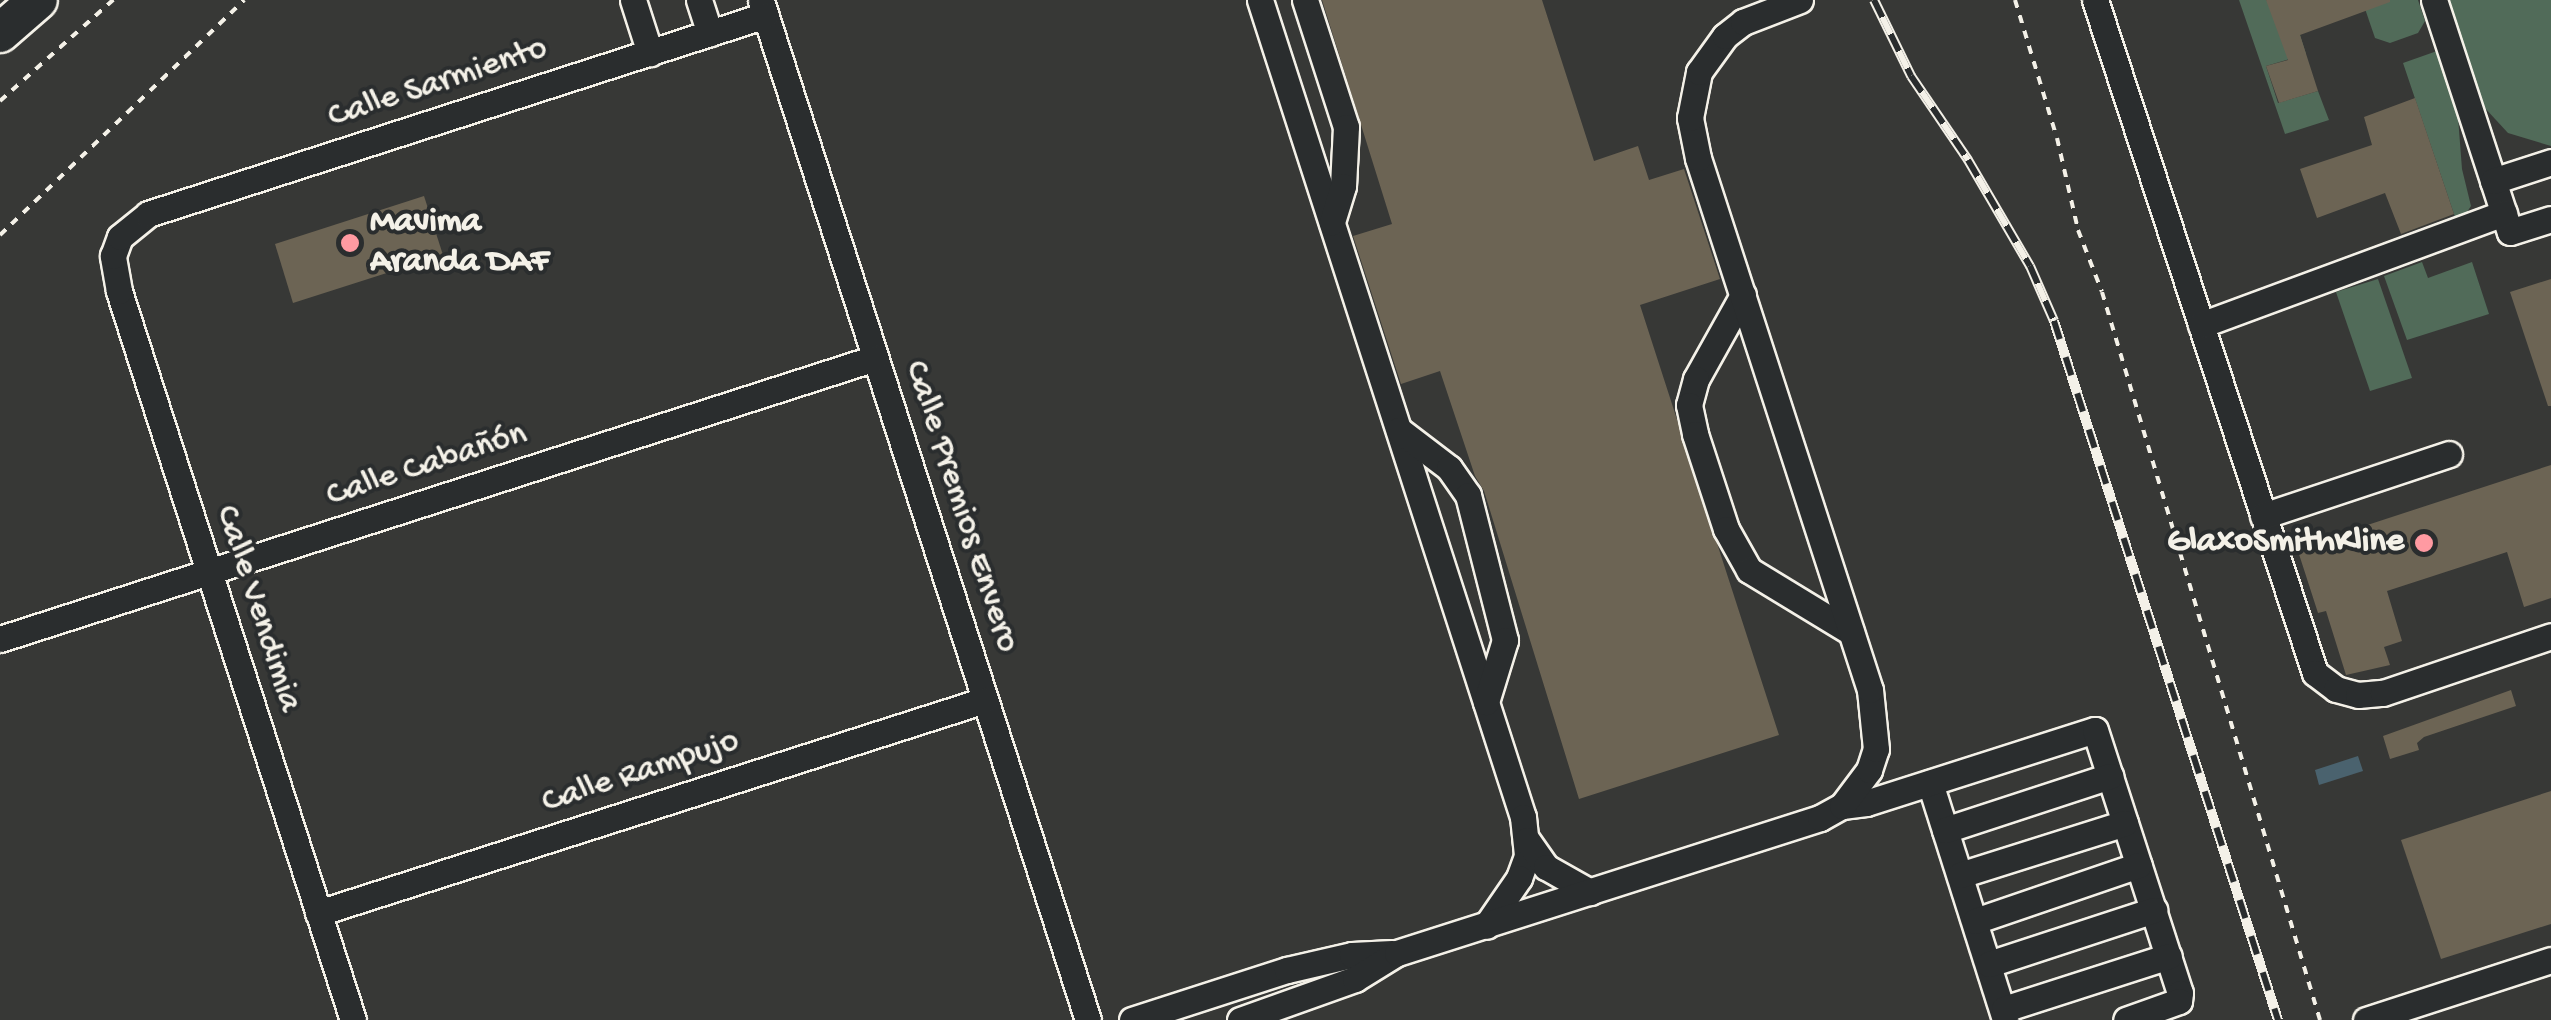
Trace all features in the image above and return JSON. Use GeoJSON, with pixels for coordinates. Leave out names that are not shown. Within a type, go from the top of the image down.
{"type":"FeatureCollection","features":[{"type":"Feature","properties":{"kind":"highway"},"geometry":{"type":"LineString","coordinates":[[0,33],[38,0]]}},
{"type":"Feature","properties":{"kind":"street"},"geometry":{"type":"LineString","coordinates":[[633,0],[650,53]]}},
{"type":"Feature","properties":{"kind":"street"},"geometry":{"type":"LineString","coordinates":[[699,0],[710,33]]}},
{"type":"Feature","properties":{"kind":"street"},"geometry":{"type":"LineString","coordinates":[[1260,0],[1528,840],[1546,867],[1590,892]]}},
{"type":"Feature","properties":{"kind":"street"},"geometry":{"type":"LineString","coordinates":[[1306,0],[1346,127],[1343,186],[1332,222]]}},
{"type":"Feature","properties":{"kind":"street"},"geometry":{"type":"LineString","coordinates":[[1800,0],[1743,22],[1725,36],[1700,72],[1692,92],[1690,118],[1698,158],[1870,690],[1876,749],[1862,781],[1842,806]]}},
{"type":"Feature","properties":{"kind":"street"},"geometry":{"type":"LineString","coordinates":[[2095,0],[2315,673],[2336,690],[2358,696],[2383,693],[2551,636]]}},
{"type":"Feature","properties":{"kind":"street"},"geometry":{"type":"LineString","coordinates":[[2434,0],[2510,232],[2551,219]]}},
{"type":"Feature","properties":{"kind":"street","name":"Calle Sarmiento"},"geometry":{"type":"LineString","coordinates":[[132,223],[710,33],[763,8]]}},
{"type":"Feature","properties":{"kind":"street","name":"Calle Premios Envero"},"geometry":{"type":"LineString","coordinates":[[763,8],[1088,1020]]}},
{"type":"Feature","properties":{"kind":"street"},"geometry":{"type":"LineString","coordinates":[[2493,181],[2551,162]]}},
{"type":"Feature","properties":{"kind":"street"},"geometry":{"type":"LineString","coordinates":[[2201,325],[2504,213]]}},
{"type":"Feature","properties":{"kind":"street","name":"Calle Vendimia"},"geometry":{"type":"LineString","coordinates":[[132,223],[112,256],[118,291],[353,1020]]}},
{"type":"Feature","properties":{"kind":"street"},"geometry":{"type":"LineString","coordinates":[[1743,295],[1696,379],[1688,406],[1695,434],[1726,529],[1749,570],[1852,632]]}},
{"type":"Feature","properties":{"kind":"street","name":"Calle Cabañón"},"geometry":{"type":"LineString","coordinates":[[0,639],[876,358]]}},
{"type":"Feature","properties":{"kind":"street"},"geometry":{"type":"LineString","coordinates":[[1398,430],[1448,468],[1468,495],[1505,640],[1486,702]]}},
{"type":"Feature","properties":{"kind":"street"},"geometry":{"type":"LineString","coordinates":[[2263,516],[2450,454]]}},
{"type":"Feature","properties":{"kind":"street","name":"Calle Rampujo"},"geometry":{"type":"LineString","coordinates":[[318,913],[986,700]]}},
{"type":"Feature","properties":{"kind":"street"},"geometry":{"type":"LineString","coordinates":[[1132,1020],[1288,970],[1352,955],[1397,953],[1820,818],[1842,806],[1866,803],[2095,730],[2178,983],[2179,1001],[2126,1020]]}},
{"type":"Feature","properties":{"kind":"street"},"geometry":{"type":"LineString","coordinates":[[1945,830],[2110,776]]}},
{"type":"Feature","properties":{"kind":"street"},"geometry":{"type":"LineString","coordinates":[[1930,782],[2005,1014],[2169,956]]}},
{"type":"Feature","properties":{"kind":"street"},"geometry":{"type":"LineString","coordinates":[[1960,874],[2126,823]]}},
{"type":"Feature","properties":{"kind":"street"},"geometry":{"type":"LineString","coordinates":[[1486,926],[1519,878],[1528,840]]}},
{"type":"Feature","properties":{"kind":"street"},"geometry":{"type":"LineString","coordinates":[[1975,921],[2139,865]]}},
{"type":"Feature","properties":{"kind":"street"},"geometry":{"type":"LineString","coordinates":[[1989,964],[2154,910]]}},
{"type":"Feature","properties":{"kind":"street"},"geometry":{"type":"LineString","coordinates":[[1240,1020],[1355,979],[1397,953]]}},
{"type":"Feature","properties":{"kind":"street"},"geometry":{"type":"LineString","coordinates":[[2366,1020],[2551,960]]}},
{"type":"Feature","properties":{"kind":"path"},"geometry":{"type":"LineString","coordinates":[[0,102],[112,0]]}},
{"type":"Feature","properties":{"kind":"path"},"geometry":{"type":"LineString","coordinates":[[0,235],[244,0]]}},
{"type":"Feature","properties":{"kind":"path"},"geometry":{"type":"LineString","coordinates":[[2015,0],[2057,138],[2078,230],[2102,292],[2320,1020]]}},
{"type":"Feature","properties":{"kind":"green space"},"geometry":{"type":"Polygon","coordinates":[[[2239,0],[2266,0],[2300,35],[2306,54],[2266,66],[2278,103],[2318,91],[2329,120],[2285,134],[2239,0]]]}},
{"type":"Feature","properties":{"kind":"green space"},"geometry":{"type":"Polygon","coordinates":[[[2362,0],[2418,0],[2425,21],[2418,33],[2390,43],[2375,38],[2362,0]]]}},
{"type":"Feature","properties":{"kind":"green space"},"geometry":{"type":"Polygon","coordinates":[[[2448,0],[2551,0],[2551,146],[2508,133],[2484,107],[2448,0]]]}},
{"type":"Feature","properties":{"kind":"green space"},"geometry":{"type":"Polygon","coordinates":[[[2437,51],[2458,117],[2462,169],[2471,206],[2465,215],[2455,217],[2403,63],[2437,51]]]}},
{"type":"Feature","properties":{"kind":"green space"},"geometry":{"type":"Polygon","coordinates":[[[2422,262],[2428,278],[2472,262],[2489,314],[2407,340],[2384,276],[2422,262]]]}},
{"type":"Feature","properties":{"kind":"green space"},"geometry":{"type":"Polygon","coordinates":[[[2378,279],[2412,378],[2370,391],[2336,292],[2378,279]]]}},
{"type":"Feature","properties":{"kind":"water"},"geometry":{"type":"Polygon","coordinates":[[[2358,756],[2363,771],[2319,785],[2315,770],[2358,756]]]}},
{"type":"Feature","properties":{"kind":"building"},"geometry":{"type":"Polygon","coordinates":[[[1322,0],[1542,0],[1594,161],[1638,146],[1649,180],[1684,169],[1720,279],[1640,305],[1779,735],[1579,799],[1484,491],[1475,476],[1440,371],[1401,384],[1353,236],[1392,224],[1322,0]]]}},
{"type":"Feature","properties":{"kind":"building"},"geometry":{"type":"Polygon","coordinates":[[[2266,0],[2390,2],[2300,35],[2318,91],[2279,103],[2266,66],[2288,60],[2266,0]]]}},
{"type":"Feature","properties":{"kind":"building"},"geometry":{"type":"Polygon","coordinates":[[[2415,98],[2454,214],[2401,234],[2385,193],[2317,218],[2300,169],[2372,145],[2364,117],[2415,98]]]}},
{"type":"Feature","properties":{"kind":"building"},"geometry":{"type":"Polygon","coordinates":[[[424,196],[443,255],[293,303],[275,244],[424,196]]]}},
{"type":"Feature","properties":{"kind":"building"},"geometry":{"type":"Polygon","coordinates":[[[2551,279],[2551,406],[2548,406],[2510,292],[2551,279]]]}},
{"type":"Feature","properties":{"kind":"building","name":"GlaxoSmithKline"},"geometry":{"type":"Polygon","coordinates":[[[2551,465],[2551,598],[2524,607],[2507,552],[2387,591],[2402,641],[2384,647],[2390,665],[2346,675],[2326,611],[2318,613],[2297,548],[2551,465]]]}},
{"type":"Feature","properties":{"kind":"building"},"geometry":{"type":"Polygon","coordinates":[[[2511,690],[2516,706],[2424,737],[2417,743],[2419,750],[2390,759],[2383,736],[2511,690]]]}},
{"type":"Feature","properties":{"kind":"building"},"geometry":{"type":"Polygon","coordinates":[[[2551,791],[2551,924],[2441,959],[2401,840],[2551,791]]]}},
{"type":"Feature","properties":{"kind":"railway"},"geometry":{"type":"LineString","coordinates":[[1874,0],[1911,76],[1968,160],[2030,266],[2054,321],[2278,1020]]}},
{"type":"Feature","properties":{"kind":"place","name":"Mavima Aranda DAF"},"geometry":{"type":"Point","coordinates":[350,243]}},
{"type":"Feature","properties":{"kind":"place","name":"GlaxoSmithKline"},"geometry":{"type":"Point","coordinates":[2424,543]}}]}
